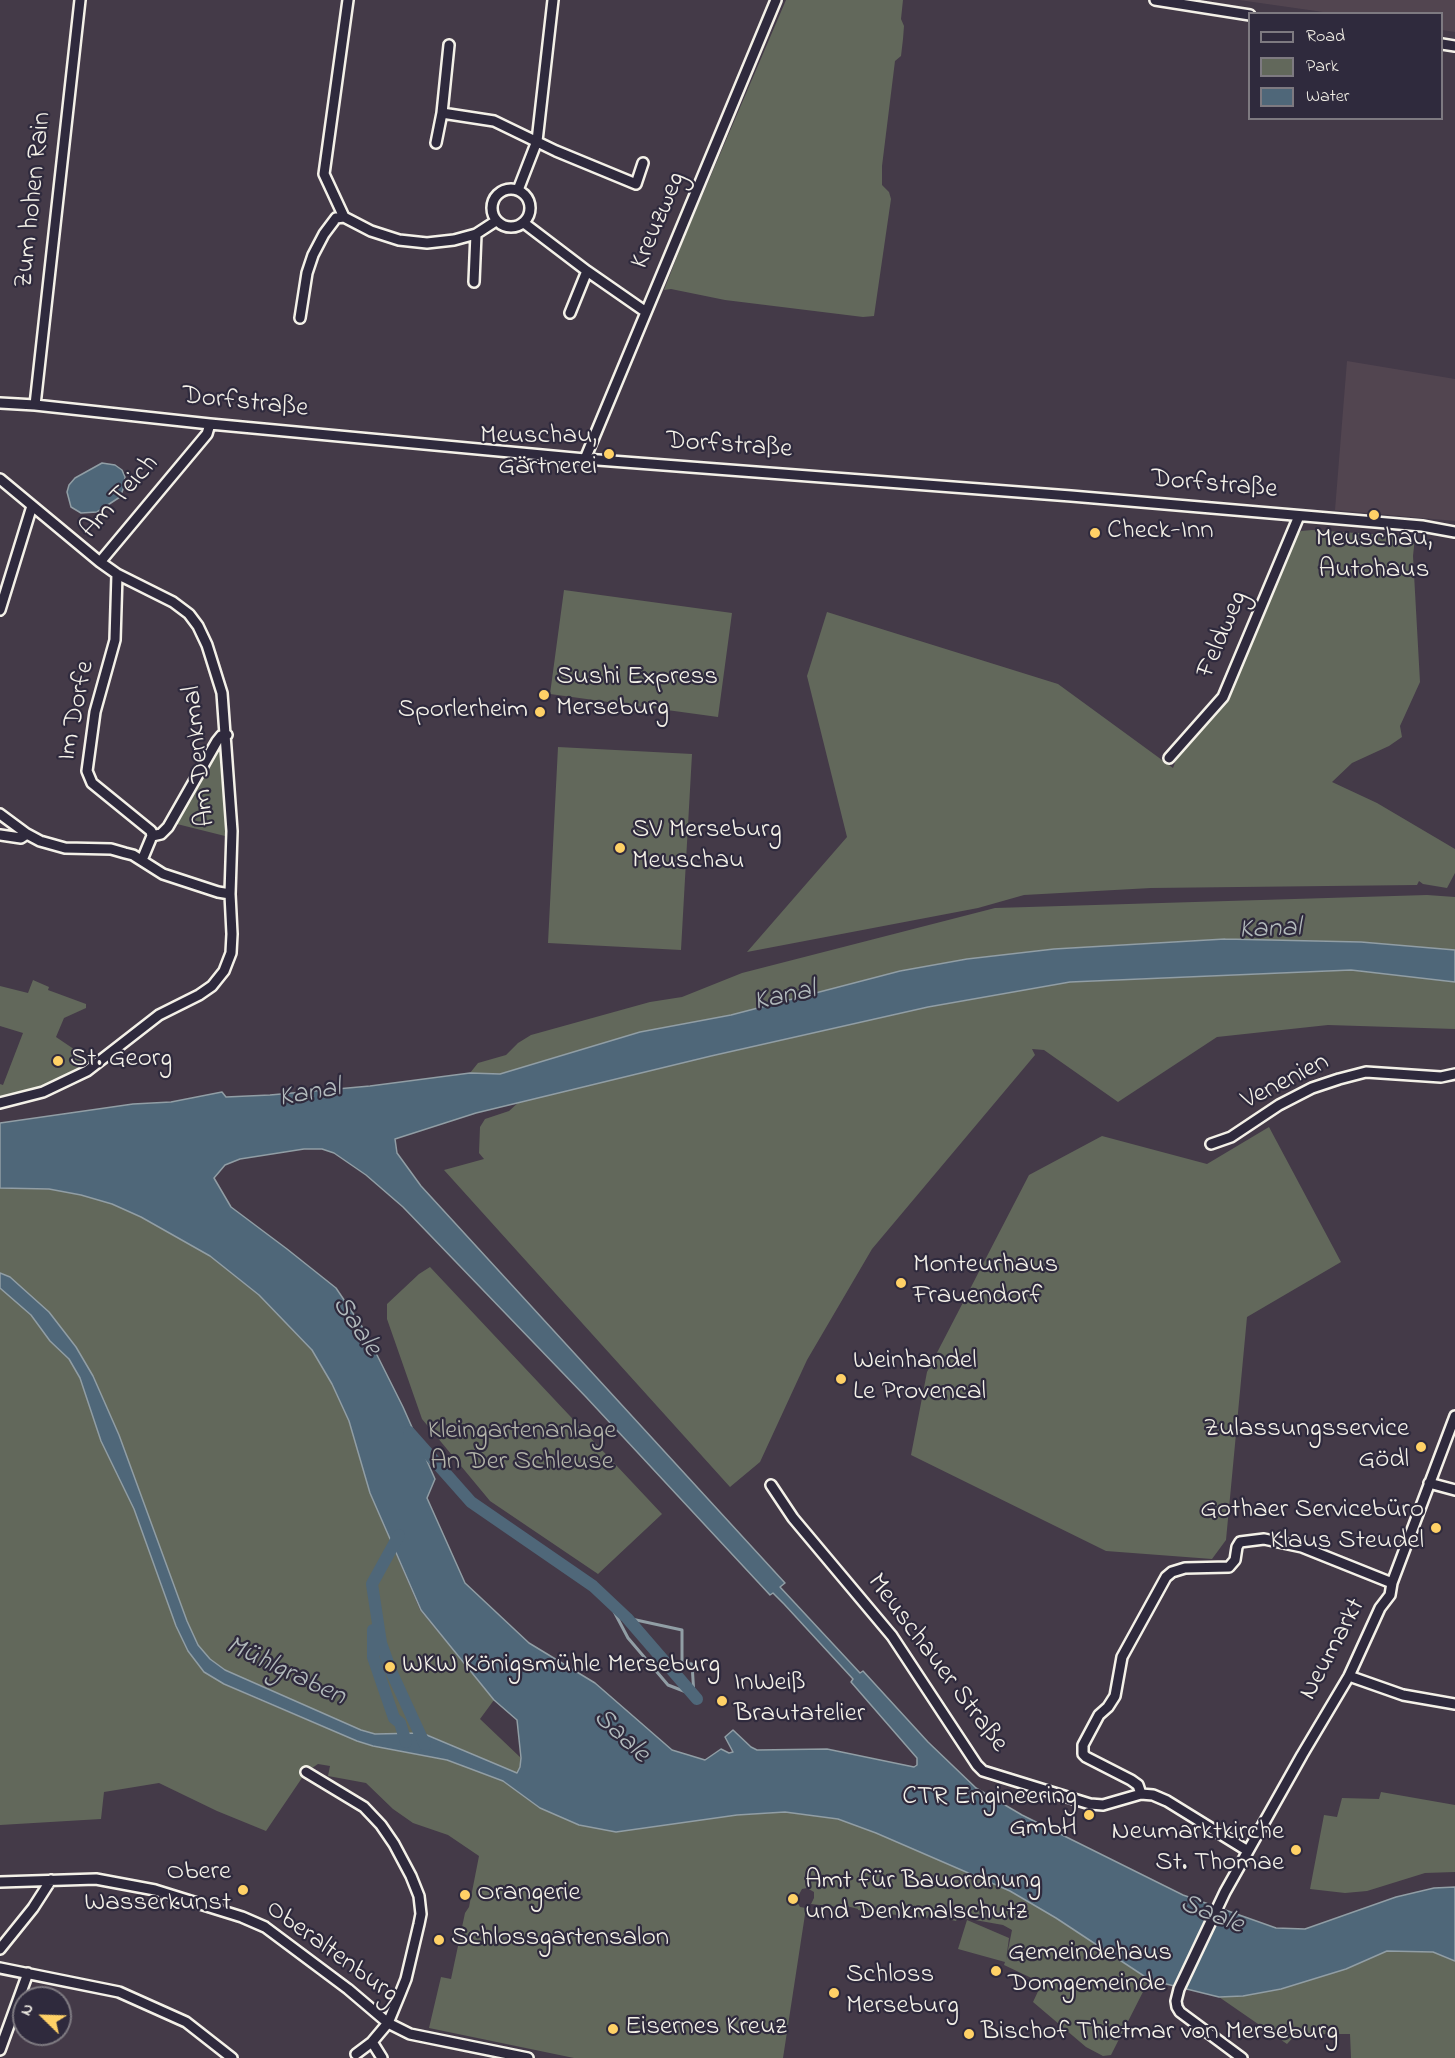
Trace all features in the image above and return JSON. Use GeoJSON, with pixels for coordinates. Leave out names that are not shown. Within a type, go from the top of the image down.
{"type":"FeatureCollection","features":[{"type":"Feature","properties":{"kind":"street","name":"Zum hohen Rain"},"geometry":{"type":"LineString","coordinates":[[35,405],[80,0]]}},
{"type":"Feature","properties":{"kind":"street"},"geometry":{"type":"LineString","coordinates":[[344,217],[324,174],[348,0]]}},
{"type":"Feature","properties":{"kind":"street"},"geometry":{"type":"LineString","coordinates":[[518,190],[537,141],[554,0]]}},
{"type":"Feature","properties":{"kind":"street","name":"Kreuzweg"},"geometry":{"type":"LineString","coordinates":[[585,459],[776,0]]}},
{"type":"Feature","properties":{"kind":"street"},"geometry":{"type":"LineString","coordinates":[[1155,0],[1248,15]]}},
{"type":"Feature","properties":{"kind":"street"},"geometry":{"type":"LineString","coordinates":[[436,143],[442,113],[449,45]]}},
{"type":"Feature","properties":{"kind":"street"},"geometry":{"type":"LineString","coordinates":[[442,113],[494,121],[556,151],[636,184],[643,163]]}},
{"type":"Feature","properties":{"kind":"street"},"geometry":{"type":"LineString","coordinates":[[504,190],[518,190],[523,193],[530,204],[528,218],[515,228],[508,228],[496,221],[492,208],[494,199],[504,190]]}},
{"type":"Feature","properties":{"kind":"street"},"geometry":{"type":"LineString","coordinates":[[300,318],[307,273],[313,255],[336,218],[344,217],[370,231],[399,240],[427,243],[476,234],[496,221]]}},
{"type":"Feature","properties":{"kind":"street"},"geometry":{"type":"LineString","coordinates":[[524,223],[646,312]]}},
{"type":"Feature","properties":{"kind":"street"},"geometry":{"type":"LineString","coordinates":[[474,282],[476,234]]}},
{"type":"Feature","properties":{"kind":"street"},"geometry":{"type":"LineString","coordinates":[[570,313],[587,271]]}},
{"type":"Feature","properties":{"kind":"street","name":"Dorfstraße"},"geometry":{"type":"LineString","coordinates":[[0,404],[35,405],[210,424],[585,459],[1422,526],[1455,532]]}},
{"type":"Feature","properties":{"kind":"street","name":"Am Teich"},"geometry":{"type":"LineString","coordinates":[[0,479],[100,562],[207,434],[210,424]]}},
{"type":"Feature","properties":{"kind":"street"},"geometry":{"type":"LineString","coordinates":[[0,610],[32,506]]}},
{"type":"Feature","properties":{"kind":"street","name":"Feldweg"},"geometry":{"type":"LineString","coordinates":[[1169,758],[1223,697],[1299,516]]}},
{"type":"Feature","properties":{"kind":"street","name":"Am Denkmal"},"geometry":{"type":"LineString","coordinates":[[0,1103],[43,1092],[87,1071],[159,1015],[212,986],[224,971],[231,953],[232,831],[227,735],[222,693],[207,645],[189,614],[173,602],[117,574],[100,562]]}},
{"type":"Feature","properties":{"kind":"street","name":"Im Dorfe"},"geometry":{"type":"LineString","coordinates":[[117,574],[115,640],[95,712],[87,771],[92,783],[147,826],[152,837]]}},
{"type":"Feature","properties":{"kind":"street"},"geometry":{"type":"LineString","coordinates":[[142,860],[152,837],[161,834],[168,827],[217,741],[221,736],[227,735]]}},
{"type":"Feature","properties":{"kind":"street"},"geometry":{"type":"LineString","coordinates":[[0,814],[40,841],[65,848],[111,849],[134,855],[163,874],[230,894]]}},
{"type":"Feature","properties":{"kind":"street"},"geometry":{"type":"LineString","coordinates":[[0,835],[21,838],[27,834]]}},
{"type":"Feature","properties":{"kind":"street","name":"Venenien"},"geometry":{"type":"LineString","coordinates":[[1211,1144],[1231,1137],[1279,1105],[1312,1088],[1339,1079],[1366,1072],[1441,1077],[1455,1074]]}},
{"type":"Feature","properties":{"kind":"street","name":"Neumarkt"},"geometry":{"type":"LineString","coordinates":[[1242,2058],[1180,2012],[1176,2001],[1179,1989],[1225,1892],[1349,1676],[1380,1608],[1390,1595],[1392,1583],[1455,1416]]}},
{"type":"Feature","properties":{"kind":"street"},"geometry":{"type":"LineString","coordinates":[[1429,1483],[1455,1490]]}},
{"type":"Feature","properties":{"kind":"street","name":"Meuschauer Straße"},"geometry":{"type":"LineString","coordinates":[[771,1485],[793,1518],[892,1636],[976,1765],[983,1771],[1090,1804],[1103,1805],[1141,1794]]}},
{"type":"Feature","properties":{"kind":"street"},"geometry":{"type":"LineString","coordinates":[[1248,1851],[1167,1800],[1141,1794],[1138,1785],[1131,1780],[1083,1754],[1083,1745],[1099,1715],[1115,1696],[1122,1657],[1166,1577],[1172,1572],[1185,1568],[1229,1567],[1240,1542],[1264,1539],[1302,1547],[1392,1583]]}},
{"type":"Feature","properties":{"kind":"street"},"geometry":{"type":"LineString","coordinates":[[1349,1676],[1403,1695],[1455,1704]]}},
{"type":"Feature","properties":{"kind":"street"},"geometry":{"type":"LineString","coordinates":[[306,1772],[364,1808],[381,1825],[394,1844],[419,1896],[421,1914],[409,1969],[388,2023],[372,2042],[356,2054]]}},
{"type":"Feature","properties":{"kind":"street","name":"Oberaltenburg"},"geometry":{"type":"LineString","coordinates":[[0,1882],[96,1879],[155,1890],[258,1924],[339,1983],[388,2023],[410,2034],[528,2058]]}},
{"type":"Feature","properties":{"kind":"street"},"geometry":{"type":"LineString","coordinates":[[0,1949],[33,1908],[51,1880]]}},
{"type":"Feature","properties":{"kind":"street"},"geometry":{"type":"LineString","coordinates":[[0,1968],[120,1992],[186,2022],[232,2058]]}},
{"type":"Feature","properties":{"kind":"street"},"geometry":{"type":"LineString","coordinates":[[0,2050],[28,1973]]}},
{"type":"Feature","properties":{"kind":"street"},"geometry":{"type":"LineString","coordinates":[[372,2042],[382,2058]]}},
{"type":"Feature","properties":{"kind":"shaded area"},"geometry":{"type":"Polygon","coordinates":[[[1239,0],[1455,0],[1455,32],[1443,30],[1443,12],[1323,12],[1239,0]]]}},
{"type":"Feature","properties":{"kind":"shaded area"},"geometry":{"type":"Polygon","coordinates":[[[1347,361],[1455,379],[1455,521],[1335,510],[1347,361]]]}},
{"type":"Feature","properties":{"kind":"green space"},"geometry":{"type":"Polygon","coordinates":[[[786,0],[903,0],[901,19],[904,26],[901,56],[895,61],[882,166],[882,185],[889,192],[891,199],[874,316],[863,317],[725,300],[671,289],[664,290],[786,0]]]}},
{"type":"Feature","properties":{"kind":"green space"},"geometry":{"type":"Polygon","coordinates":[[[1301,531],[1415,537],[1413,556],[1420,682],[1400,726],[1402,737],[1389,746],[1352,763],[1332,782],[1377,803],[1455,849],[1455,873],[1447,888],[1423,884],[1419,881],[1417,885],[1151,888],[1024,895],[978,908],[747,952],[847,837],[807,676],[827,612],[1058,684],[1173,768],[1177,757],[1224,703],[1295,538],[1301,531]]]}},
{"type":"Feature","properties":{"kind":"green space"},"geometry":{"type":"Polygon","coordinates":[[[564,590],[732,613],[718,717],[550,694],[564,590]]]}},
{"type":"Feature","properties":{"kind":"green space"},"geometry":{"type":"Polygon","coordinates":[[[220,747],[229,837],[177,824],[220,747]]]}},
{"type":"Feature","properties":{"kind":"green space","name":"SV Merseburg Meuschau"},"geometry":{"type":"Polygon","coordinates":[[[558,747],[692,754],[681,950],[548,943],[558,747]]]}},
{"type":"Feature","properties":{"kind":"green space"},"geometry":{"type":"Polygon","coordinates":[[[1427,895],[1455,897],[1455,950],[1361,942],[1225,939],[1054,949],[967,959],[900,971],[731,1015],[640,1032],[500,1074],[470,1073],[478,1063],[506,1055],[518,1043],[531,1035],[650,1002],[682,997],[742,973],[995,908],[1427,895]]]}},
{"type":"Feature","properties":{"kind":"green space"},"geometry":{"type":"Polygon","coordinates":[[[1351,970],[1455,982],[1455,1029],[1328,1025],[1217,1037],[1118,1102],[1044,1050],[1032,1049],[1035,1055],[872,1249],[807,1360],[760,1462],[730,1487],[444,1170],[484,1159],[479,1153],[480,1127],[485,1119],[509,1111],[519,1102],[928,1007],[1070,982],[1351,970]]]}},
{"type":"Feature","properties":{"kind":"green space"},"geometry":{"type":"Polygon","coordinates":[[[33,980],[49,987],[48,990],[86,1004],[86,1008],[64,1018],[56,1037],[93,1062],[54,1085],[0,1100],[0,1084],[3,1085],[23,1033],[0,1026],[0,986],[28,993],[33,980]]]}},
{"type":"Feature","properties":{"kind":"green space"},"geometry":{"type":"Polygon","coordinates":[[[1269,1127],[1341,1262],[1247,1317],[1226,1540],[1212,1559],[1106,1551],[911,1455],[927,1372],[1029,1175],[1102,1136],[1207,1164],[1269,1127]]]}},
{"type":"Feature","properties":{"kind":"green space"},"geometry":{"type":"Polygon","coordinates":[[[0,1188],[49,1189],[81,1195],[112,1204],[141,1217],[210,1256],[259,1295],[312,1350],[332,1384],[349,1421],[370,1493],[420,1610],[494,1700],[480,1719],[521,1758],[517,1773],[423,1733],[375,1734],[361,1730],[225,1670],[210,1659],[198,1645],[187,1621],[119,1435],[93,1376],[10,1277],[0,1273],[0,1188]]]}},
{"type":"Feature","properties":{"kind":"green space","name":"Kleingartenanlage An Der Schleuse"},"geometry":{"type":"Polygon","coordinates":[[[430,1267],[662,1514],[598,1574],[490,1501],[422,1419],[387,1319],[387,1304],[419,1274],[430,1267]]]}},
{"type":"Feature","properties":{"kind":"green space"},"geometry":{"type":"Polygon","coordinates":[[[0,1288],[31,1315],[50,1341],[69,1359],[80,1378],[101,1441],[134,1509],[176,1626],[188,1651],[204,1672],[255,1698],[357,1741],[447,1760],[503,1781],[540,1808],[737,1815],[785,1812],[838,1819],[876,1833],[1010,1891],[1056,1918],[1149,1980],[1111,2055],[1103,2056],[1086,2047],[1033,2002],[1042,1983],[1004,1965],[1005,1962],[958,1949],[967,1920],[1009,1938],[1006,1960],[1012,1930],[1003,1925],[958,1917],[956,1921],[929,1915],[927,1918],[913,1917],[912,1910],[900,1909],[897,1915],[858,1910],[839,1904],[838,1907],[811,1904],[814,1892],[807,1888],[802,1889],[796,1900],[800,1907],[806,1908],[783,2058],[574,2058],[429,2028],[441,1977],[451,1979],[479,1856],[448,1835],[413,1823],[393,1809],[366,1783],[328,1776],[330,1766],[318,1764],[306,1772],[266,1831],[217,1811],[159,1783],[104,1792],[101,1819],[0,1825],[0,1288]]]}},
{"type":"Feature","properties":{"kind":"green space"},"geometry":{"type":"Polygon","coordinates":[[[1381,1792],[1455,1805],[1455,1872],[1425,1873],[1367,1891],[1345,1893],[1310,1889],[1324,1815],[1337,1817],[1342,1798],[1379,1799],[1381,1792]]]}},
{"type":"Feature","properties":{"kind":"green space"},"geometry":{"type":"Polygon","coordinates":[[[1387,1951],[1433,1952],[1455,1961],[1455,2058],[1351,2058],[1350,2034],[1298,2032],[1287,2044],[1219,1997],[1243,1996],[1281,1989],[1345,1969],[1387,1951]]]}},
{"type":"Feature","properties":{"kind":"water"},"geometry":{"type":"Polygon","coordinates":[[[102,463],[115,465],[122,470],[125,477],[120,497],[97,512],[81,513],[71,507],[67,492],[69,485],[75,478],[102,463]]]}},
{"type":"Feature","properties":{"kind":"water"},"geometry":{"type":"Polygon","coordinates":[[[1225,939],[1361,942],[1455,950],[1455,982],[1351,970],[1070,982],[928,1007],[711,1056],[476,1113],[395,1139],[397,1153],[421,1186],[785,1583],[780,1587],[860,1673],[863,1671],[928,1742],[976,1788],[1022,1815],[1183,1895],[1276,1928],[1305,1929],[1396,1897],[1434,1888],[1455,1887],[1455,1961],[1433,1952],[1387,1951],[1346,1969],[1281,1989],[1243,1996],[1219,1997],[1150,1980],[1056,1918],[1010,1891],[838,1819],[785,1812],[737,1815],[616,1832],[579,1825],[540,1808],[503,1781],[447,1760],[357,1741],[224,1684],[204,1672],[188,1651],[176,1626],[134,1509],[101,1441],[80,1378],[69,1359],[50,1341],[31,1315],[0,1288],[0,1273],[10,1277],[49,1312],[76,1347],[93,1376],[119,1435],[187,1621],[198,1645],[210,1659],[225,1670],[361,1730],[375,1734],[422,1733],[517,1773],[520,1767],[517,1720],[494,1700],[421,1610],[370,1493],[349,1421],[332,1384],[312,1350],[259,1295],[210,1256],[141,1217],[112,1204],[81,1195],[49,1189],[0,1188],[0,1123],[133,1104],[171,1102],[222,1092],[226,1097],[270,1095],[370,1086],[470,1073],[500,1074],[640,1032],[731,1015],[900,971],[967,959],[1054,949],[1225,939]],[[304,1149],[240,1159],[225,1165],[214,1178],[231,1207],[336,1288],[365,1331],[403,1407],[435,1479],[427,1498],[465,1583],[529,1643],[595,1683],[672,1750],[705,1760],[721,1749],[729,1753],[733,1752],[725,1737],[733,1730],[757,1750],[827,1749],[914,1767],[917,1765],[917,1758],[851,1682],[853,1679],[784,1604],[773,1593],[770,1595],[586,1397],[403,1207],[366,1175],[334,1153],[322,1149],[304,1149]]]}},
{"type":"Feature","properties":{"kind":"waterway"},"geometry":{"type":"LineString","coordinates":[[409,1432],[471,1502],[593,1586],[627,1618],[697,1699]]}},
{"type":"Feature","properties":{"kind":"waterway"},"geometry":{"type":"LineString","coordinates":[[399,1535],[372,1584],[381,1643],[391,1671],[425,1745]]}},
{"type":"Feature","properties":{"kind":"waterway"},"geometry":{"type":"LineString","coordinates":[[609,1602],[628,1638],[668,1685],[694,1695],[692,1664],[682,1663],[682,1630],[627,1618]]}},
{"type":"Feature","properties":{"kind":"waterway"},"geometry":{"type":"LineString","coordinates":[[373,1630],[373,1657],[394,1718],[400,1723],[406,1742]]}},
{"type":"Feature","properties":{"kind":"place","name":"Meuschau, Gärtnerei"},"geometry":{"type":"Point","coordinates":[609,454]}},
{"type":"Feature","properties":{"kind":"place","name":"Meuschau, Autohaus"},"geometry":{"type":"Point","coordinates":[1374,515]}},
{"type":"Feature","properties":{"kind":"place","name":"Check-Inn"},"geometry":{"type":"Point","coordinates":[1095,533]}},
{"type":"Feature","properties":{"kind":"place","name":"Sushi Express Merseburg"},"geometry":{"type":"Point","coordinates":[544,695]}},
{"type":"Feature","properties":{"kind":"place","name":"Sporlerheim"},"geometry":{"type":"Point","coordinates":[540,712]}},
{"type":"Feature","properties":{"kind":"place","name":"SV Merseburg Meuschau"},"geometry":{"type":"Point","coordinates":[620,848]}},
{"type":"Feature","properties":{"kind":"place","name":"St. Georg"},"geometry":{"type":"Point","coordinates":[58,1061]}},
{"type":"Feature","properties":{"kind":"place","name":"Monteurhaus Frauendorf"},"geometry":{"type":"Point","coordinates":[901,1283]}},
{"type":"Feature","properties":{"kind":"place","name":"Weinhandel Le Provencal"},"geometry":{"type":"Point","coordinates":[841,1379]}},
{"type":"Feature","properties":{"kind":"place","name":"Zulassungsservice Gödl"},"geometry":{"type":"Point","coordinates":[1421,1447]}},
{"type":"Feature","properties":{"kind":"place","name":"Gothaer Servicebüro Klaus Steudel"},"geometry":{"type":"Point","coordinates":[1436,1528]}},
{"type":"Feature","properties":{"kind":"place","name":"WKW Königsmühle Merseburg"},"geometry":{"type":"Point","coordinates":[390,1667]}},
{"type":"Feature","properties":{"kind":"place","name":"InWeiß Brautatelier"},"geometry":{"type":"Point","coordinates":[722,1701]}},
{"type":"Feature","properties":{"kind":"place","name":"CTR Engineering GmbH"},"geometry":{"type":"Point","coordinates":[1089,1815]}},
{"type":"Feature","properties":{"kind":"place","name":"Neumarktkirche St. Thomae"},"geometry":{"type":"Point","coordinates":[1296,1850]}},
{"type":"Feature","properties":{"kind":"place","name":"Obere Wasserkunst"},"geometry":{"type":"Point","coordinates":[243,1890]}},
{"type":"Feature","properties":{"kind":"place","name":"Orangerie"},"geometry":{"type":"Point","coordinates":[465,1895]}},
{"type":"Feature","properties":{"kind":"place","name":"Amt für Bauordnung und Denkmalschutz"},"geometry":{"type":"Point","coordinates":[793,1899]}},
{"type":"Feature","properties":{"kind":"place","name":"Schlossgartensalon"},"geometry":{"type":"Point","coordinates":[439,1940]}},
{"type":"Feature","properties":{"kind":"place","name":"Gemeindehaus Domgemeinde"},"geometry":{"type":"Point","coordinates":[996,1971]}},
{"type":"Feature","properties":{"kind":"place","name":"Schloss Merseburg"},"geometry":{"type":"Point","coordinates":[834,1993]}},
{"type":"Feature","properties":{"kind":"place","name":"Eisernes Kreuz"},"geometry":{"type":"Point","coordinates":[613,2029]}},
{"type":"Feature","properties":{"kind":"place","name":"Bischof Thietmar von Merseburg"},"geometry":{"type":"Point","coordinates":[969,2034]}},
{"type":"Feature","properties":{"kind":"water label","name":"Kanal"},"geometry":{"type":"Point","coordinates":[1270,931]}},
{"type":"Feature","properties":{"kind":"water label","name":"Kanal"},"geometry":{"type":"Point","coordinates":[785,998]}},
{"type":"Feature","properties":{"kind":"water label","name":"Kanal"},"geometry":{"type":"Point","coordinates":[310,1095]}},
{"type":"Feature","properties":{"kind":"water label","name":"Saale"},"geometry":{"type":"Point","coordinates":[355,1327]}},
{"type":"Feature","properties":{"kind":"water label","name":"Mühlgraben"},"geometry":{"type":"Point","coordinates":[285,1673]}},
{"type":"Feature","properties":{"kind":"water label","name":"Saale"},"geometry":{"type":"Point","coordinates":[620,1737]}},
{"type":"Feature","properties":{"kind":"water label","name":"Saale"},"geometry":{"type":"Point","coordinates":[1211,1916]}}]}
